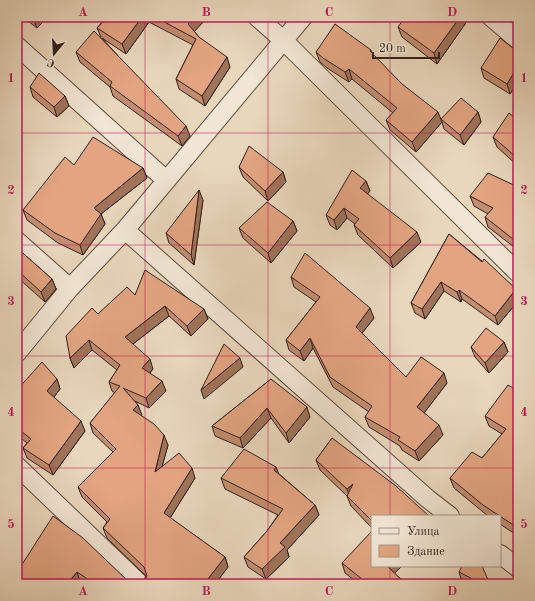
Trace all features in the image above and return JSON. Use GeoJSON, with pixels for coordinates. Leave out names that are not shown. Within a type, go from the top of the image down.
{"type":"FeatureCollection","features":[{"type":"Feature","properties":{"kind":"street"},"geometry":{"type":"LineString","coordinates":[[256,17],[283,40],[518,273]]}},
{"type":"Feature","properties":{"kind":"street"},"geometry":{"type":"LineString","coordinates":[[17,353],[70,288],[125,230],[303,17]]}},
{"type":"Feature","properties":{"kind":"street"},"geometry":{"type":"LineString","coordinates":[[492,17],[518,40]]}},
{"type":"Feature","properties":{"kind":"street"},"geometry":{"type":"LineString","coordinates":[[17,46],[166,180]]}},
{"type":"Feature","properties":{"kind":"street"},"geometry":{"type":"LineString","coordinates":[[125,230],[428,499],[449,515]]}},
{"type":"Feature","properties":{"kind":"street"},"geometry":{"type":"LineString","coordinates":[[17,241],[70,288]]}},
{"type":"Feature","properties":{"kind":"street"},"geometry":{"type":"LineString","coordinates":[[17,466],[140,584]]}},
{"type":"Feature","properties":{"kind":"street"},"geometry":{"type":"LineString","coordinates":[[501,555],[518,568]]}},
{"type":"Feature","properties":{"kind":"building"},"geometry":{"type":"Polygon","coordinates":[[[107,17],[142,17],[122,44],[97,28],[107,17]]]}},
{"type":"Feature","properties":{"kind":"building"},"geometry":{"type":"Polygon","coordinates":[[[155,17],[194,17],[188,24],[199,37],[227,57],[202,96],[176,79],[196,39],[155,17]]]}},
{"type":"Feature","properties":{"kind":"building"},"geometry":{"type":"Polygon","coordinates":[[[405,17],[460,17],[434,53],[398,27],[405,17]]]}},
{"type":"Feature","properties":{"kind":"building"},"geometry":{"type":"Polygon","coordinates":[[[335,24],[371,50],[370,51],[402,84],[438,112],[412,142],[386,120],[397,108],[349,69],[345,72],[316,52],[335,24]]]}},
{"type":"Feature","properties":{"kind":"building"},"geometry":{"type":"Polygon","coordinates":[[[94,31],[186,126],[178,136],[110,86],[112,82],[76,52],[94,31]]]}},
{"type":"Feature","properties":{"kind":"building"},"geometry":{"type":"Polygon","coordinates":[[[500,38],[518,52],[518,66],[507,84],[481,68],[500,38]]]}},
{"type":"Feature","properties":{"kind":"building"},"geometry":{"type":"Polygon","coordinates":[[[39,73],[65,96],[54,107],[30,87],[39,73]]]}},
{"type":"Feature","properties":{"kind":"building"},"geometry":{"type":"Polygon","coordinates":[[[461,98],[478,112],[460,135],[441,119],[461,98]]]}},
{"type":"Feature","properties":{"kind":"building"},"geometry":{"type":"Polygon","coordinates":[[[509,113],[518,120],[518,154],[516,157],[493,137],[509,113]]]}},
{"type":"Feature","properties":{"kind":"building"},"geometry":{"type":"Polygon","coordinates":[[[93,137],[143,168],[94,208],[101,214],[80,245],[55,233],[23,210],[65,157],[74,165],[93,137]]]}},
{"type":"Feature","properties":{"kind":"building"},"geometry":{"type":"Polygon","coordinates":[[[249,146],[283,172],[265,191],[239,167],[249,146]]]}},
{"type":"Feature","properties":{"kind":"building"},"geometry":{"type":"Polygon","coordinates":[[[352,170],[366,181],[360,188],[417,232],[390,258],[354,225],[359,219],[344,208],[334,220],[326,215],[352,170]]]}},
{"type":"Feature","properties":{"kind":"building"},"geometry":{"type":"Polygon","coordinates":[[[488,173],[518,187],[518,243],[485,217],[493,208],[470,196],[488,173]]]}},
{"type":"Feature","properties":{"kind":"building"},"geometry":{"type":"Polygon","coordinates":[[[199,190],[191,255],[166,233],[199,190]]]}},
{"type":"Feature","properties":{"kind":"building"},"geometry":{"type":"Polygon","coordinates":[[[267,202],[293,221],[268,253],[239,228],[267,202]]]}},
{"type":"Feature","properties":{"kind":"building"},"geometry":{"type":"Polygon","coordinates":[[[449,234],[482,262],[484,259],[516,289],[495,316],[459,290],[457,292],[441,282],[422,309],[411,303],[449,234]]]}},
{"type":"Feature","properties":{"kind":"building"},"geometry":{"type":"Polygon","coordinates":[[[17,248],[52,279],[41,292],[17,270],[17,248]]]}},
{"type":"Feature","properties":{"kind":"building"},"geometry":{"type":"Polygon","coordinates":[[[305,253],[370,308],[356,327],[406,377],[421,357],[444,373],[417,407],[439,425],[415,451],[398,440],[400,437],[365,417],[372,406],[330,377],[310,338],[300,351],[286,340],[320,297],[291,277],[305,253]]]}},
{"type":"Feature","properties":{"kind":"building"},"geometry":{"type":"Polygon","coordinates":[[[145,270],[204,309],[187,326],[165,306],[125,337],[150,359],[142,368],[162,381],[146,398],[123,388],[138,405],[133,410],[154,424],[164,435],[155,472],[179,453],[192,468],[164,513],[225,557],[204,584],[139,584],[144,581],[147,576],[144,567],[103,528],[110,519],[78,487],[116,449],[90,423],[120,386],[109,382],[120,365],[89,340],[70,358],[66,336],[92,308],[98,314],[127,287],[135,295],[145,270]]]}},
{"type":"Feature","properties":{"kind":"building"},"geometry":{"type":"Polygon","coordinates":[[[486,328],[504,342],[485,363],[471,347],[486,328]]]}},
{"type":"Feature","properties":{"kind":"building"},"geometry":{"type":"Polygon","coordinates":[[[224,344],[240,358],[201,390],[224,344]]]}},
{"type":"Feature","properties":{"kind":"building"},"geometry":{"type":"Polygon","coordinates":[[[42,362],[57,379],[47,391],[81,421],[49,465],[23,448],[31,439],[17,428],[17,390],[42,362]]]}},
{"type":"Feature","properties":{"kind":"building"},"geometry":{"type":"Polygon","coordinates":[[[271,379],[307,407],[286,433],[267,408],[240,438],[212,426],[271,379]]]}},
{"type":"Feature","properties":{"kind":"building"},"geometry":{"type":"Polygon","coordinates":[[[508,385],[515,389],[518,386],[518,528],[501,517],[501,515],[498,515],[483,505],[450,478],[472,452],[482,458],[506,429],[485,416],[508,385]]]}},
{"type":"Feature","properties":{"kind":"building"},"geometry":{"type":"Polygon","coordinates":[[[332,438],[396,486],[428,515],[371,515],[371,520],[347,496],[353,484],[347,489],[316,460],[332,438]]]}},
{"type":"Feature","properties":{"kind":"building"},"geometry":{"type":"Polygon","coordinates":[[[244,449],[276,467],[274,470],[315,505],[280,543],[285,547],[262,569],[244,557],[267,531],[283,509],[221,478],[244,449]]]}},
{"type":"Feature","properties":{"kind":"building"},"geometry":{"type":"Polygon","coordinates":[[[53,516],[83,538],[129,582],[138,584],[95,584],[77,572],[67,584],[17,584],[17,557],[23,563],[53,516]]]}},
{"type":"Feature","properties":{"kind":"building"},"geometry":{"type":"Polygon","coordinates":[[[371,532],[371,567],[388,567],[406,584],[368,584],[342,563],[371,532]]]}},
{"type":"Feature","properties":{"kind":"building"},"geometry":{"type":"Polygon","coordinates":[[[462,567],[482,567],[490,584],[482,584],[459,572],[462,567]]]}}]}
